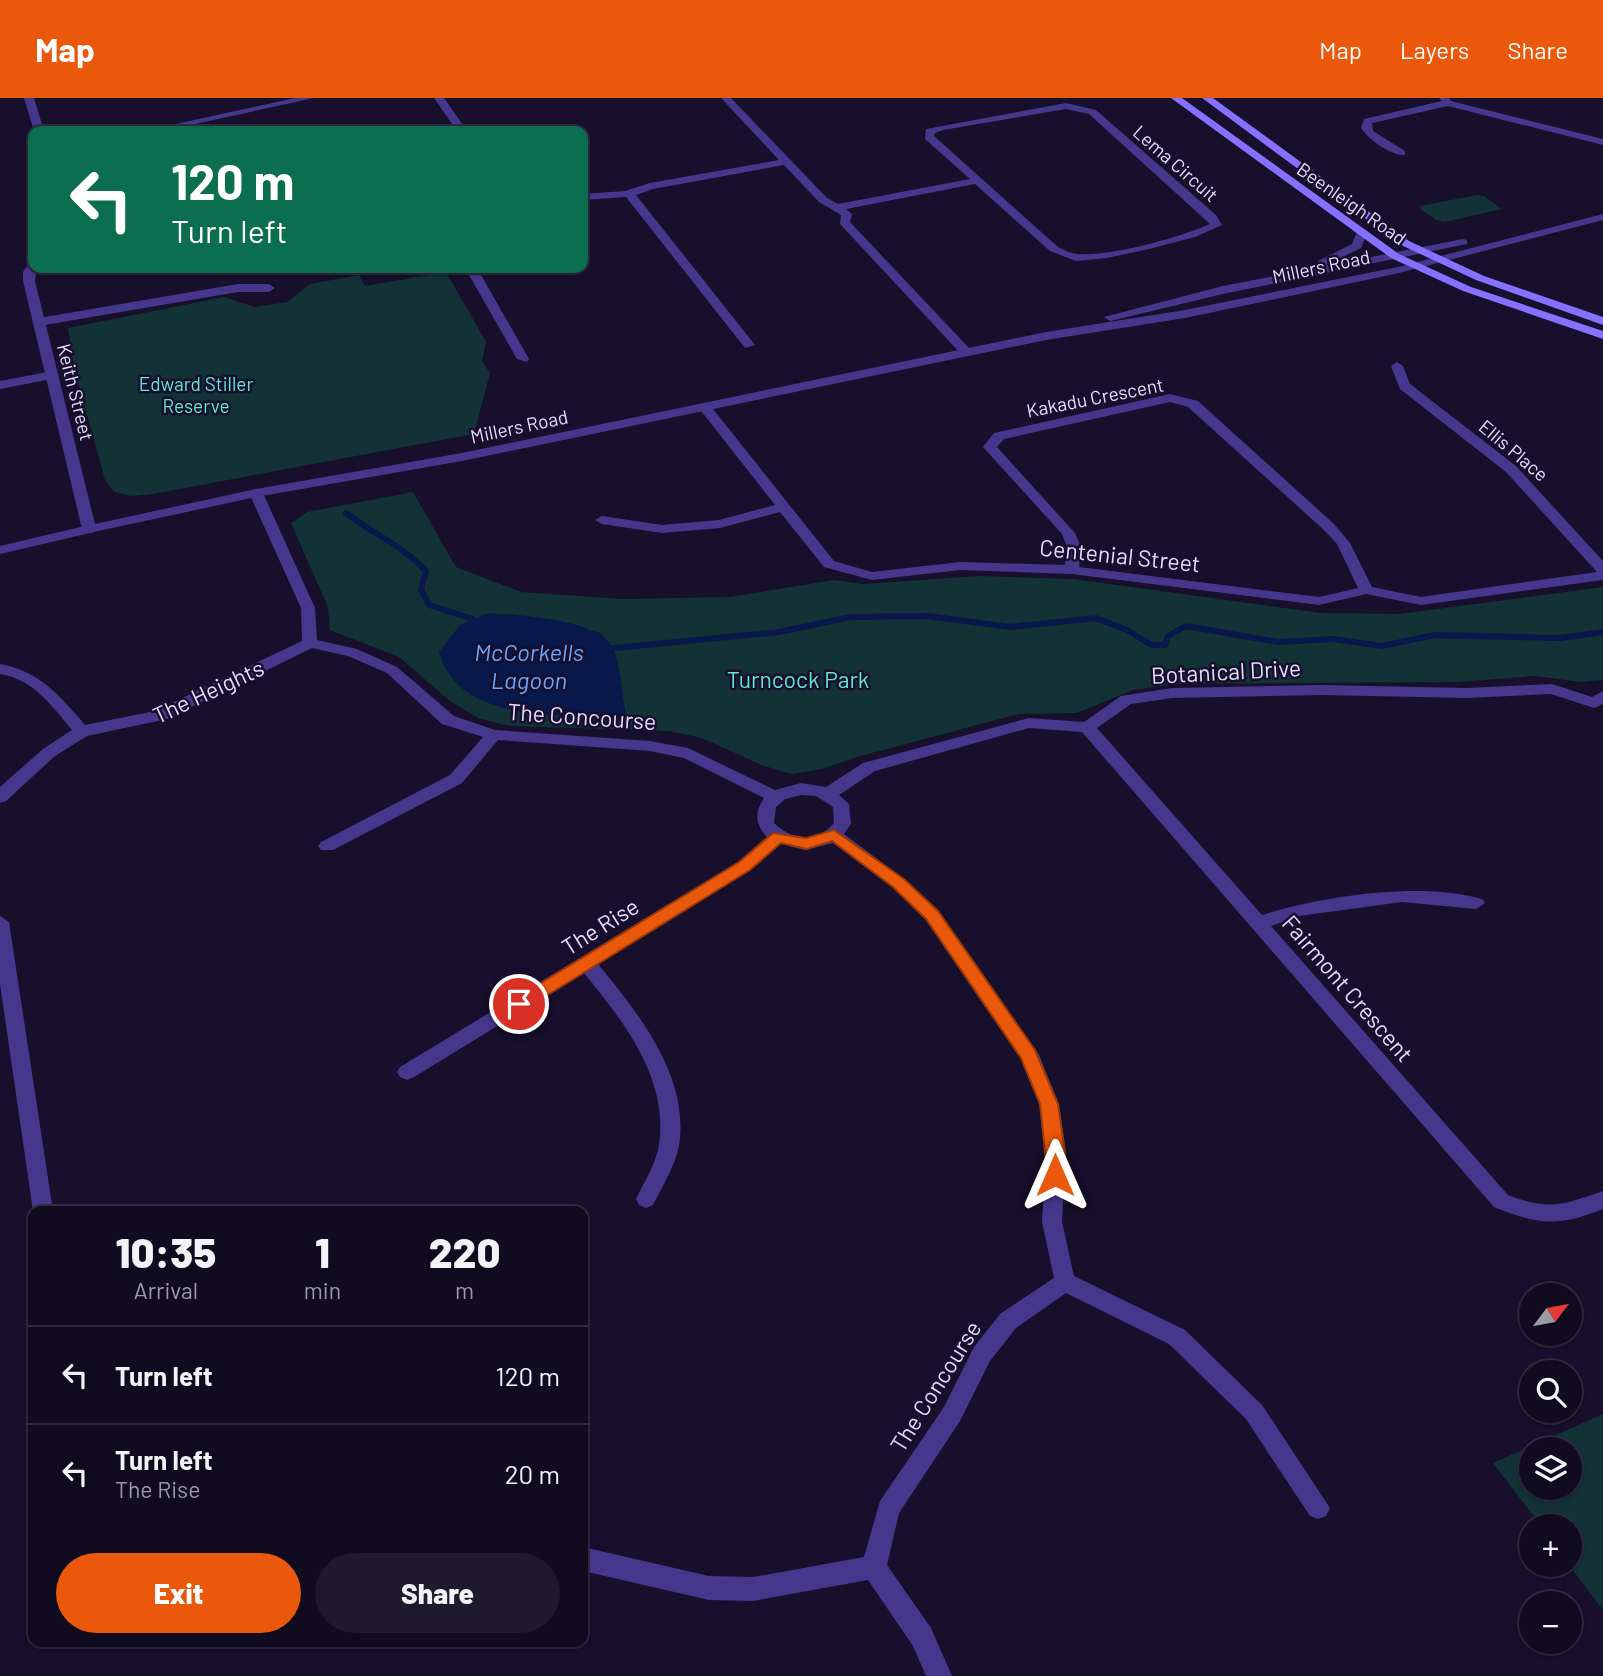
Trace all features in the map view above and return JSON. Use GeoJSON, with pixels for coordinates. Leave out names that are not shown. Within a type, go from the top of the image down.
{"type":"FeatureCollection","features":[{"type":"Feature","properties":{"kind":"main road","name":"Beenleigh Road"},"geometry":{"type":"LineString","coordinates":[[1176,98],[1360,234],[1395,256],[1467,289],[1603,335]]}},
{"type":"Feature","properties":{"kind":"main road","name":"Beenleigh Road"},"geometry":{"type":"LineString","coordinates":[[1208,98],[1383,229],[1420,251],[1437,260],[1603,321]]}},
{"type":"Feature","properties":{"kind":"street"},"geometry":{"type":"LineString","coordinates":[[29,98],[38,126]]}},
{"type":"Feature","properties":{"kind":"street"},"geometry":{"type":"LineString","coordinates":[[173,126],[309,98]]}},
{"type":"Feature","properties":{"kind":"street"},"geometry":{"type":"LineString","coordinates":[[439,98],[459,126]]}},
{"type":"Feature","properties":{"kind":"street"},"geometry":{"type":"LineString","coordinates":[[726,98],[822,200],[843,210],[980,184]]}},
{"type":"Feature","properties":{"kind":"street"},"geometry":{"type":"LineString","coordinates":[[1401,153],[1369,133],[1366,128],[1368,121],[1446,101],[1603,142]]}},
{"type":"Feature","properties":{"kind":"street","name":"Lema Circuit"},"geometry":{"type":"LineString","coordinates":[[1066,106],[1079,107],[1091,111],[1212,216],[1216,225],[1192,235],[1079,258],[1054,249],[980,184],[929,137],[930,131],[1066,106]]}},
{"type":"Feature","properties":{"kind":"street"},"geometry":{"type":"LineString","coordinates":[[588,197],[609,193],[631,196],[650,186],[786,162]]}},
{"type":"Feature","properties":{"kind":"street"},"geometry":{"type":"LineString","coordinates":[[631,196],[748,345]]}},
{"type":"Feature","properties":{"kind":"street"},"geometry":{"type":"LineString","coordinates":[[843,210],[844,222],[966,352]]}},
{"type":"Feature","properties":{"kind":"street","name":"Millers Road"},"geometry":{"type":"LineString","coordinates":[[1046,336],[1107,317],[1293,276],[1602,217]]}},
{"type":"Feature","properties":{"kind":"street","name":"Millers Road"},"geometry":{"type":"LineString","coordinates":[[0,550],[256,493],[462,457],[1046,336],[1185,314],[1415,266],[1602,217]]}},
{"type":"Feature","properties":{"kind":"street"},"geometry":{"type":"LineString","coordinates":[[1293,276],[1352,250],[1360,242],[1360,234]]}},
{"type":"Feature","properties":{"kind":"street","name":"Keith Street"},"geometry":{"type":"LineString","coordinates":[[29,273],[89,529]]}},
{"type":"Feature","properties":{"kind":"street"},"geometry":{"type":"LineString","coordinates":[[474,273],[523,359]]}},
{"type":"Feature","properties":{"kind":"street"},"geometry":{"type":"LineString","coordinates":[[39,323],[237,288],[269,288]]}},
{"type":"Feature","properties":{"kind":"street","name":"Ellis Place"},"geometry":{"type":"LineString","coordinates":[[1396,366],[1404,386],[1511,469],[1603,570]]}},
{"type":"Feature","properties":{"kind":"street"},"geometry":{"type":"LineString","coordinates":[[0,385],[53,375]]}},
{"type":"Feature","properties":{"kind":"street","name":"Kakadu Crescent"},"geometry":{"type":"LineString","coordinates":[[1072,570],[1074,547],[1068,533],[990,447],[999,436],[1170,398],[1193,404],[1329,527],[1343,543],[1366,590]]}},
{"type":"Feature","properties":{"kind":"street","name":"Centenial Street"},"geometry":{"type":"LineString","coordinates":[[704,407],[829,564],[872,576],[960,566],[1072,570],[1319,601],[1366,590],[1421,601],[1603,576]]}},
{"type":"Feature","properties":{"kind":"street"},"geometry":{"type":"LineString","coordinates":[[256,493],[308,608],[310,643]]}},
{"type":"Feature","properties":{"kind":"street"},"geometry":{"type":"LineString","coordinates":[[602,520],[662,529],[720,524],[783,507]]}},
{"type":"Feature","properties":{"kind":"street","name":"The Heights"},"geometry":{"type":"LineString","coordinates":[[0,797],[40,762],[82,731],[137,723],[161,715],[310,643]]}},
{"type":"Feature","properties":{"kind":"street","name":"The Concourse"},"geometry":{"type":"LineString","coordinates":[[310,643],[352,652],[392,670],[448,720],[494,735],[650,746],[688,753],[775,797]]}},
{"type":"Feature","properties":{"kind":"street"},"geometry":{"type":"LineString","coordinates":[[0,669],[16,670],[40,684],[82,731]]}},
{"type":"Feature","properties":{"kind":"street","name":"Botanical Drive"},"geometry":{"type":"LineString","coordinates":[[1087,727],[1127,700],[1172,693],[1323,690],[1466,693],[1552,689],[1600,705]]}},
{"type":"Feature","properties":{"kind":"street"},"geometry":{"type":"LineString","coordinates":[[828,794],[869,767],[1029,723],[1087,727]]}},
{"type":"Feature","properties":{"kind":"street","name":"Fairmont Crescent"},"geometry":{"type":"LineString","coordinates":[[1087,727],[1501,1201],[1536,1215],[1563,1216],[1603,1200]]}},
{"type":"Feature","properties":{"kind":"street"},"geometry":{"type":"LineString","coordinates":[[327,846],[456,779],[494,735]]}},
{"type":"Feature","properties":{"kind":"street"},"geometry":{"type":"LineString","coordinates":[[801,789],[828,794],[844,810],[843,824],[834,835],[807,844],[778,837],[766,825],[764,817],[765,810],[775,797],[801,789]]}},
{"type":"Feature","properties":{"kind":"street"},"geometry":{"type":"LineString","coordinates":[[834,835],[898,883],[932,915],[1029,1055],[1049,1104],[1056,1152],[1052,1222],[1065,1282],[1177,1337],[1254,1412],[1318,1507]]}},
{"type":"Feature","properties":{"kind":"street","name":"The Rise"},"geometry":{"type":"LineString","coordinates":[[407,1072],[744,866],[778,837]]}},
{"type":"Feature","properties":{"kind":"street"},"geometry":{"type":"LineString","coordinates":[[1259,923],[1298,910],[1402,896],[1476,904]]}},
{"type":"Feature","properties":{"kind":"street"},"geometry":{"type":"LineString","coordinates":[[0,922],[42,1206]]}},
{"type":"Feature","properties":{"kind":"street"},"geometry":{"type":"LineString","coordinates":[[587,964],[635,1028],[669,1099],[669,1146],[646,1199]]}},
{"type":"Feature","properties":{"kind":"street","name":"The Concourse"},"geometry":{"type":"LineString","coordinates":[[874,1567],[888,1509],[952,1414],[982,1354],[1008,1321],[1065,1282]]}},
{"type":"Feature","properties":{"kind":"street"},"geometry":{"type":"LineString","coordinates":[[588,1560],[709,1588],[752,1589],[874,1567],[922,1637],[939,1676]]}},
{"type":"Feature","properties":{"kind":"green space"},"geometry":{"type":"Polygon","coordinates":[[[1484,196],[1502,209],[1445,222],[1436,220],[1420,209],[1420,206],[1484,196]]]}},
{"type":"Feature","properties":{"kind":"green space","name":"Edward Stiller Reserve"},"geometry":{"type":"Polygon","coordinates":[[[447,273],[486,342],[482,361],[490,373],[474,434],[153,494],[132,496],[114,492],[105,480],[74,368],[68,328],[224,297],[255,307],[287,302],[310,284],[359,275],[365,286],[447,273]]]}},
{"type":"Feature","properties":{"kind":"green space","name":"Turncock Park"},"geometry":{"type":"Polygon","coordinates":[[[413,492],[456,567],[521,592],[623,599],[730,597],[834,580],[863,584],[979,576],[1073,579],[1321,613],[1400,614],[1603,587],[1603,680],[1581,682],[1535,676],[1459,682],[1175,684],[1133,690],[1077,713],[1018,714],[822,769],[792,774],[764,766],[702,738],[669,731],[509,726],[478,718],[450,701],[399,657],[330,630],[328,607],[291,523],[307,512],[413,492]],[[540,618],[616,718],[625,715],[614,648],[600,633],[540,618]]]}},
{"type":"Feature","properties":{"kind":"green space"},"geometry":{"type":"Polygon","coordinates":[[[1603,1414],[1603,1610],[1578,1577],[1582,1577],[1582,1514],[1532,1514],[1521,1500],[1582,1500],[1582,1437],[1551,1437],[1603,1414]]]}},
{"type":"Feature","properties":{"kind":"green space"},"geometry":{"type":"Polygon","coordinates":[[[1519,1451],[1519,1497],[1493,1463],[1519,1451]]]}},
{"type":"Feature","properties":{"kind":"water","name":"McCorkells Lagoon"},"geometry":{"type":"Polygon","coordinates":[[[488,613],[519,615],[577,625],[606,640],[616,657],[626,715],[616,718],[540,714],[488,703],[467,692],[450,675],[439,652],[460,625],[488,613]]]}},
{"type":"Feature","properties":{"kind":"waterway"},"geometry":{"type":"LineString","coordinates":[[346,513],[398,547],[426,571],[421,590],[429,605],[473,619]]}},
{"type":"Feature","properties":{"kind":"waterway"},"geometry":{"type":"LineString","coordinates":[[614,648],[779,632],[851,617],[927,616],[1010,627],[1096,618],[1127,630],[1152,645],[1165,645],[1168,636],[1186,626],[1278,642],[1333,639],[1382,646],[1435,635],[1560,638],[1603,632]]}},
{"type":"Feature","properties":{"kind":"route"},"geometry":{"type":"LineString","coordinates":[[519,1004],[744,866],[778,837],[807,844],[834,835],[898,883],[932,915],[1029,1055],[1049,1104],[1056,1152],[1055,1175]]}}]}
